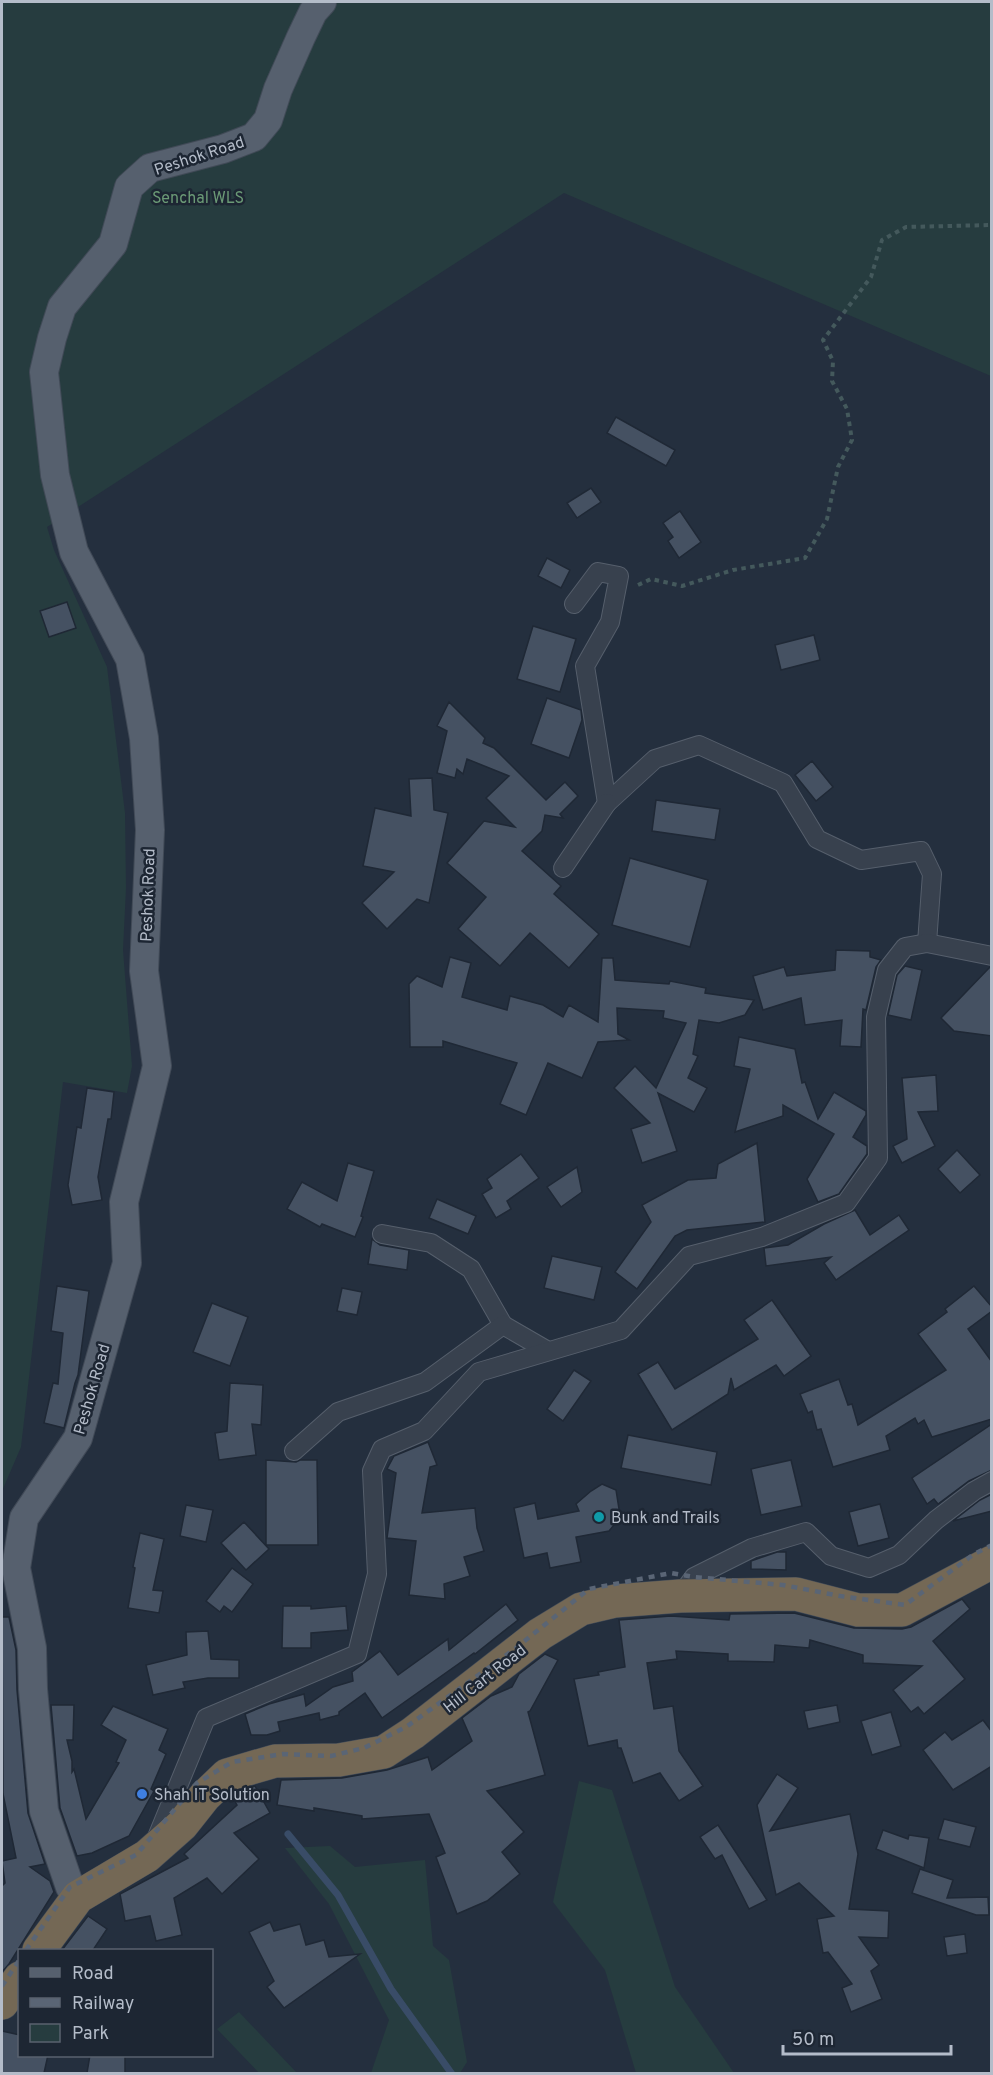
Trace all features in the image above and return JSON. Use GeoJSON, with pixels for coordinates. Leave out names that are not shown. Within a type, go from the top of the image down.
{"type":"FeatureCollection","features":[{"type":"Feature","properties":{"kind":"highway","name":"Hill Cart Road"},"geometry":{"type":"LineString","coordinates":[[40,1949],[78,1897],[147,1856],[182,1826],[205,1796],[227,1775],[275,1761],[339,1760],[384,1752],[413,1733],[540,1634],[582,1609],[615,1601],[680,1596],[796,1594],[858,1610],[902,1610],[992,1562]]}},
{"type":"Feature","properties":{"kind":"highway"},"geometry":{"type":"LineString","coordinates":[[2,2003],[18,1981]]}},
{"type":"Feature","properties":{"kind":"main road","name":"Peshok Road"},"geometry":{"type":"LineString","coordinates":[[78,1897],[70,1887],[44,1811],[33,1689],[32,1648],[16,1568],[24,1518],[78,1438],[127,1263],[124,1202],[157,1066],[144,971],[150,830],[144,738],[130,659],[74,552],[56,475],[44,372],[62,307],[113,244],[129,187],[150,168],[223,149],[254,137],[268,120],[278,89],[301,37],[313,12],[322,2]]}},
{"type":"Feature","properties":{"kind":"street"},"geometry":{"type":"LineString","coordinates":[[574,604],[598,572],[619,576],[610,622],[585,666],[607,803]]}},
{"type":"Feature","properties":{"kind":"street"},"geometry":{"type":"LineString","coordinates":[[562,868],[607,803],[655,759],[699,745],[783,783],[817,839],[852,856],[861,860],[921,851],[932,874],[927,943]]}},
{"type":"Feature","properties":{"kind":"street"},"geometry":{"type":"LineString","coordinates":[[147,1856],[166,1818],[206,1718],[357,1654],[377,1574],[372,1471],[382,1449],[424,1431],[479,1372],[621,1329],[689,1256],[762,1237],[846,1203],[878,1158],[876,1017],[887,970],[905,947],[927,943],[992,956]]}},
{"type":"Feature","properties":{"kind":"street"},"geometry":{"type":"LineString","coordinates":[[382,1234],[431,1243],[471,1269],[503,1325],[548,1351]]}},
{"type":"Feature","properties":{"kind":"street"},"geometry":{"type":"LineString","coordinates":[[294,1451],[338,1412],[425,1382],[503,1325]]}},
{"type":"Feature","properties":{"kind":"street"},"geometry":{"type":"LineString","coordinates":[[680,1596],[694,1577],[752,1548],[806,1532],[831,1556],[870,1568],[899,1555],[936,1520],[974,1491],[992,1481]]}},
{"type":"Feature","properties":{"kind":"path"},"geometry":{"type":"LineString","coordinates":[[610,622],[639,584],[651,579],[682,586],[733,570],[805,558],[827,519],[838,467],[852,440],[847,409],[832,381],[833,361],[823,340],[871,277],[882,240],[906,227],[992,225]]}},
{"type":"Feature","properties":{"kind":"green space","name":"Senchal WLS"},"geometry":{"type":"Polygon","coordinates":[[[2,2],[991,2],[991,376],[564,193],[47,527],[54,550],[107,667],[125,813],[126,888],[123,950],[132,1066],[127,1093],[63,1082],[21,1447],[2,1491],[2,2]]]}},
{"type":"Feature","properties":{"kind":"green space"},"geometry":{"type":"Polygon","coordinates":[[[579,1781],[612,1790],[675,1987],[734,2073],[636,2073],[605,1970],[553,1902],[579,1781]]]}},
{"type":"Feature","properties":{"kind":"green space"},"geometry":{"type":"Polygon","coordinates":[[[330,1846],[355,1867],[425,1860],[433,1946],[449,1960],[467,2062],[460,2073],[371,2073],[389,2020],[329,1904],[285,1848],[330,1846]]]}},
{"type":"Feature","properties":{"kind":"green space"},"geometry":{"type":"Polygon","coordinates":[[[239,2012],[297,2073],[259,2073],[217,2029],[239,2012]]]}},
{"type":"Feature","properties":{"kind":"building"},"geometry":{"type":"Polygon","coordinates":[[[616,417],[675,450],[666,466],[607,433],[616,417]]]}},
{"type":"Feature","properties":{"kind":"building"},"geometry":{"type":"Polygon","coordinates":[[[591,488],[601,502],[577,518],[567,503],[591,488]]]}},
{"type":"Feature","properties":{"kind":"building"},"geometry":{"type":"Polygon","coordinates":[[[680,511],[701,542],[679,558],[668,541],[673,537],[663,523],[680,511]]]}},
{"type":"Feature","properties":{"kind":"building"},"geometry":{"type":"Polygon","coordinates":[[[547,558],[570,570],[561,588],[538,576],[547,558]]]}},
{"type":"Feature","properties":{"kind":"building"},"geometry":{"type":"Polygon","coordinates":[[[67,602],[76,628],[49,637],[40,611],[67,602]]]}},
{"type":"Feature","properties":{"kind":"building"},"geometry":{"type":"Polygon","coordinates":[[[533,626],[576,639],[560,692],[517,679],[533,626]]]}},
{"type":"Feature","properties":{"kind":"building"},"geometry":{"type":"Polygon","coordinates":[[[814,635],[820,660],[781,670],[775,645],[814,635]]]}},
{"type":"Feature","properties":{"kind":"building"},"geometry":{"type":"Polygon","coordinates":[[[547,698],[581,710],[582,720],[569,758],[531,744],[547,698]]]}},
{"type":"Feature","properties":{"kind":"building"},"geometry":{"type":"Polygon","coordinates":[[[449,702],[485,738],[483,743],[494,748],[546,800],[565,782],[578,796],[560,814],[563,818],[545,815],[542,831],[522,851],[561,886],[554,894],[599,934],[569,968],[530,933],[500,966],[458,929],[486,897],[447,863],[484,821],[515,827],[486,798],[509,776],[467,759],[463,774],[457,769],[455,778],[437,773],[447,731],[437,726],[449,702]]]}},
{"type":"Feature","properties":{"kind":"building"},"geometry":{"type":"Polygon","coordinates":[[[812,761],[833,787],[816,801],[795,775],[812,761]]]}},
{"type":"Feature","properties":{"kind":"building"},"geometry":{"type":"Polygon","coordinates":[[[432,778],[434,810],[448,813],[429,903],[417,899],[387,929],[362,903],[394,872],[363,866],[375,808],[411,816],[409,779],[432,778]]]}},
{"type":"Feature","properties":{"kind":"building"},"geometry":{"type":"Polygon","coordinates":[[[656,800],[720,809],[715,840],[652,831],[656,800]]]}},
{"type":"Feature","properties":{"kind":"building"},"geometry":{"type":"Polygon","coordinates":[[[630,858],[708,880],[690,947],[612,925],[630,858]]]}},
{"type":"Feature","properties":{"kind":"building"},"geometry":{"type":"Polygon","coordinates":[[[836,950],[870,951],[870,957],[881,960],[876,967],[866,1010],[863,1009],[861,1047],[840,1046],[842,1020],[805,1025],[801,998],[763,1010],[753,976],[784,967],[787,976],[835,970],[836,950]]]}},
{"type":"Feature","properties":{"kind":"building"},"geometry":{"type":"Polygon","coordinates":[[[450,957],[471,963],[462,997],[507,1010],[510,996],[543,1005],[563,1017],[569,1005],[598,1022],[602,958],[613,958],[615,980],[669,984],[670,981],[706,988],[705,993],[754,1000],[745,1015],[719,1023],[699,1020],[693,1054],[698,1056],[688,1078],[707,1088],[694,1112],[658,1093],[677,1151],[642,1163],[631,1129],[650,1123],[614,1088],[635,1066],[656,1088],[686,1023],[663,1018],[664,1011],[617,1008],[618,1034],[629,1040],[598,1042],[582,1078],[548,1063],[526,1115],[500,1104],[517,1063],[443,1041],[443,1047],[410,1047],[409,984],[417,976],[442,987],[450,957]]]}},
{"type":"Feature","properties":{"kind":"building"},"geometry":{"type":"Polygon","coordinates":[[[905,966],[922,970],[911,1020],[888,1015],[897,975],[905,966]]]}},
{"type":"Feature","properties":{"kind":"building"},"geometry":{"type":"Polygon","coordinates":[[[992,967],[992,1036],[954,1031],[941,1018],[992,967]]]}},
{"type":"Feature","properties":{"kind":"building"},"geometry":{"type":"Polygon","coordinates":[[[739,1037],[795,1049],[802,1083],[805,1082],[818,1119],[834,1092],[866,1111],[853,1137],[867,1146],[867,1154],[839,1194],[818,1202],[807,1179],[834,1134],[783,1105],[783,1116],[735,1132],[750,1069],[734,1066],[739,1037]]]}},
{"type":"Feature","properties":{"kind":"building"},"geometry":{"type":"Polygon","coordinates":[[[936,1075],[938,1111],[918,1112],[935,1146],[902,1163],[893,1146],[907,1139],[902,1078],[936,1075]]]}},
{"type":"Feature","properties":{"kind":"building"},"geometry":{"type":"Polygon","coordinates":[[[87,1088],[114,1092],[111,1119],[108,1119],[98,1177],[102,1200],[72,1205],[68,1185],[77,1127],[81,1128],[87,1088]]]}},
{"type":"Feature","properties":{"kind":"building"},"geometry":{"type":"Polygon","coordinates":[[[757,1143],[765,1222],[687,1230],[675,1236],[637,1289],[615,1272],[651,1222],[642,1205],[688,1180],[716,1178],[718,1164],[757,1143]]]}},
{"type":"Feature","properties":{"kind":"building"},"geometry":{"type":"Polygon","coordinates":[[[957,1150],[980,1175],[960,1193],[938,1169],[957,1150]]]}},
{"type":"Feature","properties":{"kind":"building"},"geometry":{"type":"Polygon","coordinates":[[[521,1154],[539,1178],[507,1201],[511,1209],[496,1218],[482,1194],[492,1188],[487,1179],[521,1154]]]}},
{"type":"Feature","properties":{"kind":"building"},"geometry":{"type":"Polygon","coordinates":[[[348,1163],[374,1171],[361,1216],[363,1217],[355,1237],[322,1224],[320,1227],[287,1209],[302,1182],[337,1201],[348,1163]]]}},
{"type":"Feature","properties":{"kind":"building"},"geometry":{"type":"Polygon","coordinates":[[[577,1167],[582,1192],[561,1207],[547,1187],[577,1167]]]}},
{"type":"Feature","properties":{"kind":"building"},"geometry":{"type":"Polygon","coordinates":[[[437,1199],[476,1216],[468,1234],[429,1218],[437,1199]]]}},
{"type":"Feature","properties":{"kind":"building"},"geometry":{"type":"Polygon","coordinates":[[[855,1210],[870,1235],[899,1215],[909,1230],[836,1280],[824,1263],[831,1257],[766,1266],[764,1248],[788,1245],[824,1224],[855,1210]]]}},
{"type":"Feature","properties":{"kind":"building"},"geometry":{"type":"Polygon","coordinates":[[[372,1239],[380,1245],[409,1250],[407,1270],[368,1264],[372,1239]]]}},
{"type":"Feature","properties":{"kind":"building"},"geometry":{"type":"Polygon","coordinates":[[[552,1256],[602,1267],[594,1300],[544,1288],[552,1256]]]}},
{"type":"Feature","properties":{"kind":"building"},"geometry":{"type":"Polygon","coordinates":[[[57,1286],[89,1291],[78,1375],[64,1428],[44,1423],[53,1383],[58,1384],[63,1333],[51,1331],[57,1286]]]}},
{"type":"Feature","properties":{"kind":"building"},"geometry":{"type":"Polygon","coordinates":[[[974,1286],[992,1307],[992,1311],[968,1329],[992,1362],[992,1419],[932,1437],[924,1420],[918,1424],[915,1418],[886,1436],[890,1450],[833,1467],[821,1429],[817,1430],[812,1411],[808,1413],[800,1394],[839,1379],[848,1405],[852,1404],[858,1425],[946,1370],[918,1334],[947,1312],[945,1309],[974,1286]]]}},
{"type":"Feature","properties":{"kind":"building"},"geometry":{"type":"Polygon","coordinates":[[[342,1288],[362,1292],[357,1315],[337,1311],[342,1288]]]}},
{"type":"Feature","properties":{"kind":"building"},"geometry":{"type":"Polygon","coordinates":[[[772,1300],[811,1356],[784,1376],[776,1365],[734,1390],[731,1378],[728,1394],[672,1430],[638,1374],[658,1362],[675,1389],[758,1339],[744,1320],[772,1300]]]}},
{"type":"Feature","properties":{"kind":"building"},"geometry":{"type":"Polygon","coordinates":[[[212,1303],[248,1317],[230,1366],[193,1352],[212,1303]]]}},
{"type":"Feature","properties":{"kind":"building"},"geometry":{"type":"Polygon","coordinates":[[[574,1370],[591,1381],[563,1421],[547,1409],[574,1370]]]}},
{"type":"Feature","properties":{"kind":"building"},"geometry":{"type":"Polygon","coordinates":[[[230,1383],[263,1385],[261,1425],[252,1424],[256,1455],[219,1460],[215,1433],[227,1431],[230,1383]]]}},
{"type":"Feature","properties":{"kind":"building"},"geometry":{"type":"Polygon","coordinates":[[[992,1424],[992,1470],[969,1481],[938,1504],[934,1499],[927,1504],[912,1478],[992,1424]]]}},
{"type":"Feature","properties":{"kind":"building"},"geometry":{"type":"Polygon","coordinates":[[[628,1435],[717,1452],[711,1485],[621,1468],[628,1435]]]}},
{"type":"Feature","properties":{"kind":"building"},"geometry":{"type":"Polygon","coordinates":[[[428,1442],[437,1465],[430,1467],[422,1513],[475,1508],[477,1528],[484,1551],[464,1557],[470,1576],[444,1584],[445,1599],[409,1595],[416,1541],[387,1538],[396,1473],[387,1469],[394,1456],[428,1442]]]}},
{"type":"Feature","properties":{"kind":"building"},"geometry":{"type":"Polygon","coordinates":[[[266,1460],[296,1462],[317,1460],[318,1545],[266,1545],[266,1460]]]}},
{"type":"Feature","properties":{"kind":"building"},"geometry":{"type":"Polygon","coordinates":[[[791,1460],[802,1506],[761,1515],[751,1469],[791,1460]]]}},
{"type":"Feature","properties":{"kind":"building"},"geometry":{"type":"Polygon","coordinates":[[[602,1484],[616,1490],[619,1509],[614,1525],[609,1531],[576,1537],[581,1562],[550,1568],[547,1553],[524,1558],[514,1508],[535,1503],[538,1519],[579,1511],[576,1504],[602,1484]]]}},
{"type":"Feature","properties":{"kind":"building"},"geometry":{"type":"Polygon","coordinates":[[[992,1494],[992,1511],[953,1521],[980,1500],[992,1494]]]}},
{"type":"Feature","properties":{"kind":"building"},"geometry":{"type":"Polygon","coordinates":[[[880,1504],[889,1538],[858,1546],[849,1512],[880,1504]]]}},
{"type":"Feature","properties":{"kind":"building"},"geometry":{"type":"Polygon","coordinates":[[[186,1505],[213,1510],[206,1542],[180,1536],[186,1505]]]}},
{"type":"Feature","properties":{"kind":"building"},"geometry":{"type":"Polygon","coordinates":[[[244,1522],[269,1549],[246,1570],[221,1543],[244,1522]]]}},
{"type":"Feature","properties":{"kind":"building"},"geometry":{"type":"Polygon","coordinates":[[[140,1533],[164,1539],[153,1590],[163,1591],[159,1613],[128,1608],[140,1533]]]}},
{"type":"Feature","properties":{"kind":"building"},"geometry":{"type":"Polygon","coordinates":[[[777,1552],[786,1552],[786,1570],[751,1569],[751,1561],[777,1552]]]}},
{"type":"Feature","properties":{"kind":"building"},"geometry":{"type":"Polygon","coordinates":[[[232,1568],[253,1584],[232,1612],[224,1606],[220,1612],[206,1601],[232,1568]]]}},
{"type":"Feature","properties":{"kind":"building"},"geometry":{"type":"Polygon","coordinates":[[[962,1599],[970,1609],[933,1641],[965,1679],[924,1714],[918,1707],[911,1712],[893,1690],[922,1666],[863,1663],[863,1655],[810,1640],[809,1648],[775,1645],[774,1662],[728,1661],[728,1654],[676,1651],[677,1659],[647,1663],[654,1709],[673,1706],[679,1751],[703,1786],[679,1801],[660,1773],[633,1783],[621,1748],[618,1748],[617,1740],[588,1746],[574,1679],[599,1675],[598,1672],[625,1667],[619,1620],[671,1616],[729,1620],[730,1614],[794,1613],[854,1628],[902,1629],[911,1627],[962,1599]]]}},
{"type":"Feature","properties":{"kind":"building"},"geometry":{"type":"Polygon","coordinates":[[[506,1604],[518,1620],[475,1654],[382,1718],[365,1693],[339,1712],[339,1715],[320,1720],[319,1713],[278,1722],[280,1731],[267,1735],[251,1735],[245,1714],[304,1694],[306,1706],[333,1687],[353,1681],[352,1672],[380,1651],[398,1675],[448,1639],[449,1650],[506,1604]]]}},
{"type":"Feature","properties":{"kind":"building"},"geometry":{"type":"Polygon","coordinates":[[[283,1606],[311,1606],[311,1609],[346,1606],[348,1630],[311,1633],[311,1648],[282,1648],[283,1606]]]}},
{"type":"Feature","properties":{"kind":"building"},"geometry":{"type":"Polygon","coordinates":[[[2,1617],[9,1617],[16,1650],[17,1690],[28,1813],[45,1864],[30,1867],[50,1881],[54,1892],[2,1972],[2,1886],[5,1883],[2,1861],[16,1858],[3,1794],[2,1617]]]}},
{"type":"Feature","properties":{"kind":"building"},"geometry":{"type":"Polygon","coordinates":[[[208,1631],[211,1659],[239,1660],[239,1678],[208,1678],[183,1682],[185,1688],[153,1695],[146,1665],[187,1655],[186,1632],[208,1631]]]}},
{"type":"Feature","properties":{"kind":"building"},"geometry":{"type":"Polygon","coordinates":[[[545,1654],[558,1660],[528,1712],[545,1775],[487,1791],[524,1832],[502,1852],[520,1874],[487,1901],[457,1914],[436,1857],[445,1853],[429,1814],[362,1819],[362,1816],[314,1808],[314,1811],[277,1805],[281,1780],[342,1778],[387,1770],[428,1757],[432,1770],[472,1741],[462,1718],[491,1696],[512,1687],[519,1674],[545,1654]]]}},
{"type":"Feature","properties":{"kind":"building"},"geometry":{"type":"Polygon","coordinates":[[[51,1705],[74,1705],[73,1740],[67,1740],[72,1772],[74,1769],[86,1819],[119,1763],[116,1762],[126,1740],[101,1725],[113,1706],[168,1729],[159,1750],[166,1754],[151,1789],[154,1791],[129,1836],[92,1853],[77,1856],[60,1808],[51,1705]]]}},
{"type":"Feature","properties":{"kind":"building"},"geometry":{"type":"Polygon","coordinates":[[[837,1705],[840,1722],[808,1729],[804,1711],[837,1705]]]}},
{"type":"Feature","properties":{"kind":"building"},"geometry":{"type":"Polygon","coordinates":[[[891,1712],[901,1746],[872,1755],[861,1721],[891,1712]]]}},
{"type":"Feature","properties":{"kind":"building"},"geometry":{"type":"Polygon","coordinates":[[[983,1720],[992,1732],[992,1766],[953,1790],[923,1750],[945,1732],[952,1740],[983,1720]]]}},
{"type":"Feature","properties":{"kind":"building"},"geometry":{"type":"Polygon","coordinates":[[[777,1774],[798,1788],[770,1831],[850,1814],[858,1854],[849,1909],[889,1911],[888,1938],[859,1937],[879,1965],[871,1971],[882,1999],[851,2012],[842,1988],[852,1984],[828,1952],[823,1953],[817,1919],[834,1916],[799,1883],[776,1895],[757,1805],[777,1774]]]}},
{"type":"Feature","properties":{"kind":"building"},"geometry":{"type":"Polygon","coordinates":[[[255,1786],[270,1813],[234,1833],[259,1859],[222,1894],[207,1878],[174,1898],[182,1935],[156,1941],[150,1916],[125,1921],[120,1894],[188,1858],[184,1854],[237,1805],[232,1796],[255,1786]]]}},
{"type":"Feature","properties":{"kind":"building"},"geometry":{"type":"Polygon","coordinates":[[[944,1819],[976,1827],[970,1847],[938,1839],[944,1819]]]}},
{"type":"Feature","properties":{"kind":"building"},"geometry":{"type":"Polygon","coordinates":[[[718,1825],[767,1900],[749,1909],[722,1855],[715,1859],[700,1837],[718,1825]]]}},
{"type":"Feature","properties":{"kind":"building"},"geometry":{"type":"Polygon","coordinates":[[[883,1830],[908,1839],[909,1835],[929,1838],[924,1868],[876,1849],[883,1830]]]}},
{"type":"Feature","properties":{"kind":"building"},"geometry":{"type":"Polygon","coordinates":[[[920,1869],[953,1880],[947,1898],[988,1897],[989,1915],[976,1915],[912,1893],[920,1869]]]}},
{"type":"Feature","properties":{"kind":"building"},"geometry":{"type":"Polygon","coordinates":[[[88,1916],[107,1929],[94,1949],[63,1949],[88,1916]]]}},
{"type":"Feature","properties":{"kind":"building"},"geometry":{"type":"Polygon","coordinates":[[[270,1922],[274,1931],[300,1924],[306,1945],[324,1940],[329,1957],[360,1954],[284,2008],[267,1987],[274,1981],[249,1932],[270,1922]]]}},
{"type":"Feature","properties":{"kind":"building"},"geometry":{"type":"Polygon","coordinates":[[[965,1934],[967,1953],[947,1956],[944,1937],[965,1934]]]}},
{"type":"Feature","properties":{"kind":"building"},"geometry":{"type":"Polygon","coordinates":[[[2,2031],[18,2035],[18,2057],[48,2057],[44,2073],[2,2073],[2,2031]]]}},
{"type":"Feature","properties":{"kind":"building"},"geometry":{"type":"Polygon","coordinates":[[[90,2057],[125,2057],[125,2073],[87,2073],[90,2057]]]}},
{"type":"Feature","properties":{"kind":"waterway"},"geometry":{"type":"LineString","coordinates":[[288,1834],[338,1895],[391,1989],[452,2074]]}},
{"type":"Feature","properties":{"kind":"railway"},"geometry":{"type":"LineString","coordinates":[[27,1949],[70,1887],[136,1855],[197,1783],[232,1762],[283,1754],[331,1756],[364,1748],[406,1727],[516,1648],[589,1589],[671,1573],[783,1585],[905,1605],[974,1554],[992,1545]]}},
{"type":"Feature","properties":{"kind":"railway"},"geometry":{"type":"LineString","coordinates":[[2,1986],[18,1962]]}},
{"type":"Feature","properties":{"kind":"place","name":"Bunk and Trails"},"geometry":{"type":"Point","coordinates":[599,1517]}},
{"type":"Feature","properties":{"kind":"place","name":"Shah IT Solution"},"geometry":{"type":"Point","coordinates":[142,1794]}}]}
